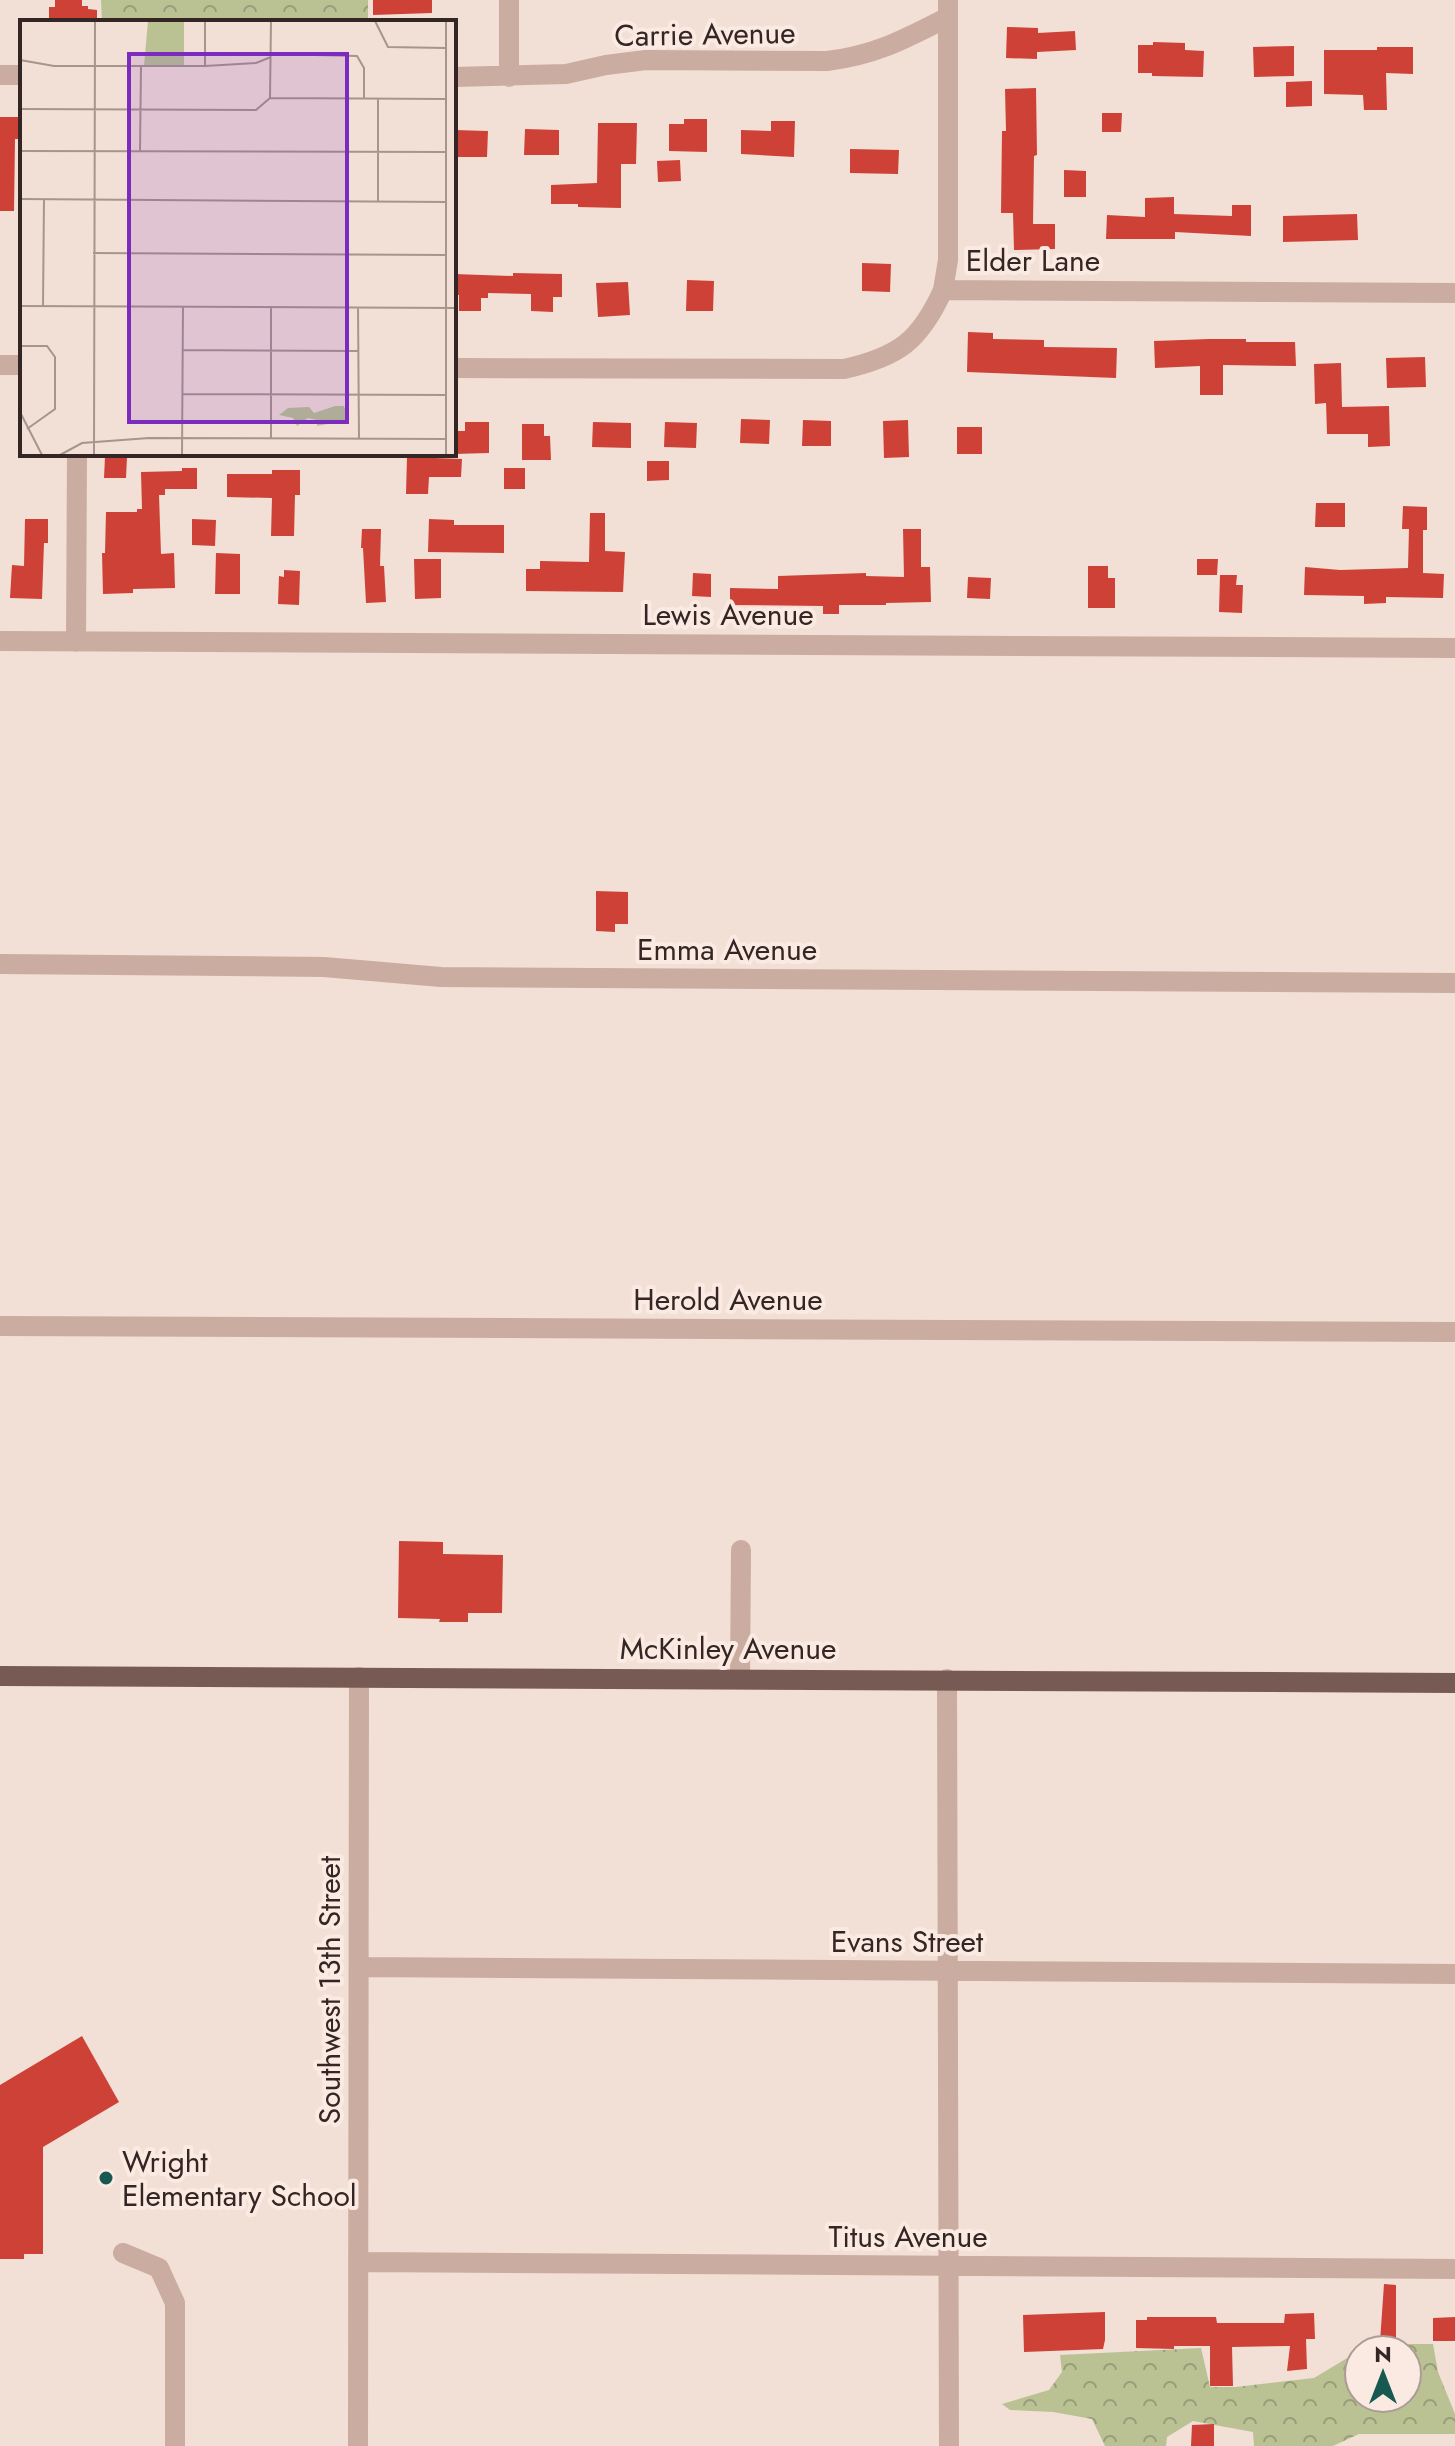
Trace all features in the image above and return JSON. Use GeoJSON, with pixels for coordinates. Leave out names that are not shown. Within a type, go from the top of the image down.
{"type":"FeatureCollection","features":[{"type":"Feature","properties":{"kind":"main road","name":"McKinley Avenue"},"geometry":{"type":"LineString","coordinates":[[0,1676],[1455,1683]]}},
{"type":"Feature","properties":{"kind":"street"},"geometry":{"type":"LineString","coordinates":[[509,0],[509,77]]}},
{"type":"Feature","properties":{"kind":"street"},"geometry":{"type":"LineString","coordinates":[[943,290],[948,260],[948,8]]}},
{"type":"Feature","properties":{"kind":"street","name":"Carrie Avenue"},"geometry":{"type":"LineString","coordinates":[[456,77],[566,74],[646,60],[849,59],[891,47],[948,8]]}},
{"type":"Feature","properties":{"kind":"street","name":"Elder Lane"},"geometry":{"type":"LineString","coordinates":[[456,368],[844,369],[878,361],[908,343],[931,316],[943,290],[1455,293]]}},
{"type":"Feature","properties":{"kind":"street"},"geometry":{"type":"LineString","coordinates":[[76,642],[77,456]]}},
{"type":"Feature","properties":{"kind":"street","name":"Lewis Avenue"},"geometry":{"type":"LineString","coordinates":[[0,641],[1455,648]]}},
{"type":"Feature","properties":{"kind":"street","name":"Emma Avenue"},"geometry":{"type":"LineString","coordinates":[[0,964],[324,967],[441,977],[1455,983]]}},
{"type":"Feature","properties":{"kind":"street","name":"Herold Avenue"},"geometry":{"type":"LineString","coordinates":[[0,1326],[1455,1332]]}},
{"type":"Feature","properties":{"kind":"street"},"geometry":{"type":"LineString","coordinates":[[740,1678],[741,1550]]}},
{"type":"Feature","properties":{"kind":"street","name":"Southwest 13th Street"},"geometry":{"type":"LineString","coordinates":[[358,2446],[359,1677]]}},
{"type":"Feature","properties":{"kind":"street"},"geometry":{"type":"LineString","coordinates":[[947,1679],[949,2446]]}},
{"type":"Feature","properties":{"kind":"street","name":"Evans Street"},"geometry":{"type":"LineString","coordinates":[[359,1967],[1455,1974]]}},
{"type":"Feature","properties":{"kind":"street"},"geometry":{"type":"LineString","coordinates":[[123,2253],[159,2268],[175,2303],[175,2446]]}},
{"type":"Feature","properties":{"kind":"street","name":"Titus Avenue"},"geometry":{"type":"LineString","coordinates":[[360,2262],[1455,2269]]}},
{"type":"Feature","properties":{"kind":"green space"},"geometry":{"type":"Polygon","coordinates":[[[101,0],[368,0],[368,20],[102,20],[101,0]]]}},
{"type":"Feature","properties":{"kind":"green space"},"geometry":{"type":"Polygon","coordinates":[[[1423,2344],[1433,2344],[1438,2372],[1455,2414],[1455,2434],[1359,2434],[1333,2446],[1254,2446],[1253,2432],[1193,2421],[1167,2437],[1166,2446],[1105,2446],[1092,2419],[1053,2412],[1010,2410],[1002,2404],[1049,2390],[1062,2372],[1060,2355],[1201,2348],[1210,2387],[1314,2378],[1343,2361],[1343,2414],[1423,2414],[1423,2344]]]}},
{"type":"Feature","properties":{"kind":"building"},"geometry":{"type":"Polygon","coordinates":[[[55,0],[82,0],[82,6],[97,10],[97,20],[49,20],[49,7],[55,7],[55,0]]]}},
{"type":"Feature","properties":{"kind":"building"},"geometry":{"type":"Polygon","coordinates":[[[373,0],[432,0],[432,13],[373,15],[373,0]]]}},
{"type":"Feature","properties":{"kind":"building"},"geometry":{"type":"Polygon","coordinates":[[[1007,27],[1038,28],[1038,33],[1075,31],[1076,50],[1037,52],[1037,59],[1006,58],[1007,27]]]}},
{"type":"Feature","properties":{"kind":"building"},"geometry":{"type":"Polygon","coordinates":[[[1153,42],[1185,43],[1185,50],[1204,51],[1203,77],[1138,73],[1138,45],[1153,45],[1153,42]]]}},
{"type":"Feature","properties":{"kind":"building"},"geometry":{"type":"Polygon","coordinates":[[[1294,46],[1294,76],[1254,77],[1253,47],[1294,46]]]}},
{"type":"Feature","properties":{"kind":"building"},"geometry":{"type":"Polygon","coordinates":[[[1377,47],[1413,47],[1413,74],[1386,73],[1387,110],[1364,110],[1363,95],[1324,94],[1324,50],[1377,50],[1377,47]]]}},
{"type":"Feature","properties":{"kind":"building"},"geometry":{"type":"Polygon","coordinates":[[[1312,81],[1312,106],[1286,107],[1286,82],[1312,81]]]}},
{"type":"Feature","properties":{"kind":"building"},"geometry":{"type":"Polygon","coordinates":[[[1036,88],[1037,155],[1034,156],[1033,224],[1055,224],[1055,249],[1014,250],[1013,213],[1001,213],[1005,89],[1036,88]]]}},
{"type":"Feature","properties":{"kind":"building"},"geometry":{"type":"Polygon","coordinates":[[[1102,113],[1122,113],[1121,132],[1102,132],[1102,113]]]}},
{"type":"Feature","properties":{"kind":"building"},"geometry":{"type":"Polygon","coordinates":[[[0,117],[20,117],[20,139],[15,139],[14,211],[0,211],[0,117]]]}},
{"type":"Feature","properties":{"kind":"building"},"geometry":{"type":"Polygon","coordinates":[[[684,119],[707,119],[707,152],[669,151],[669,124],[684,124],[684,119]]]}},
{"type":"Feature","properties":{"kind":"building"},"geometry":{"type":"Polygon","coordinates":[[[771,121],[795,121],[794,157],[741,154],[741,130],[771,131],[771,121]]]}},
{"type":"Feature","properties":{"kind":"building"},"geometry":{"type":"Polygon","coordinates":[[[598,123],[637,123],[636,164],[621,164],[621,208],[551,204],[551,185],[597,183],[598,123]]]}},
{"type":"Feature","properties":{"kind":"building"},"geometry":{"type":"Polygon","coordinates":[[[525,129],[559,130],[559,155],[524,155],[525,129]]]}},
{"type":"Feature","properties":{"kind":"building"},"geometry":{"type":"Polygon","coordinates":[[[456,130],[488,131],[487,157],[456,157],[456,130]]]}},
{"type":"Feature","properties":{"kind":"building"},"geometry":{"type":"Polygon","coordinates":[[[850,149],[899,150],[898,174],[850,173],[850,149]]]}},
{"type":"Feature","properties":{"kind":"building"},"geometry":{"type":"Polygon","coordinates":[[[680,160],[681,181],[658,182],[657,161],[680,160]]]}},
{"type":"Feature","properties":{"kind":"building"},"geometry":{"type":"Polygon","coordinates":[[[1064,170],[1086,171],[1086,197],[1064,197],[1064,170]]]}},
{"type":"Feature","properties":{"kind":"building"},"geometry":{"type":"Polygon","coordinates":[[[1174,197],[1174,214],[1232,216],[1232,205],[1251,205],[1251,236],[1175,232],[1175,239],[1106,239],[1107,215],[1145,217],[1145,198],[1174,197]]]}},
{"type":"Feature","properties":{"kind":"building"},"geometry":{"type":"Polygon","coordinates":[[[1357,214],[1358,240],[1283,242],[1283,216],[1357,214]]]}},
{"type":"Feature","properties":{"kind":"building"},"geometry":{"type":"Polygon","coordinates":[[[862,263],[891,264],[890,292],[862,291],[862,263]]]}},
{"type":"Feature","properties":{"kind":"building"},"geometry":{"type":"Polygon","coordinates":[[[513,273],[562,274],[562,297],[553,297],[553,312],[531,311],[531,294],[488,293],[488,298],[481,298],[481,311],[459,311],[456,274],[513,276],[513,273]]]}},
{"type":"Feature","properties":{"kind":"building"},"geometry":{"type":"Polygon","coordinates":[[[687,280],[714,281],[713,311],[686,311],[687,280]]]}},
{"type":"Feature","properties":{"kind":"building"},"geometry":{"type":"Polygon","coordinates":[[[628,282],[630,315],[598,317],[596,283],[628,282]]]}},
{"type":"Feature","properties":{"kind":"building"},"geometry":{"type":"Polygon","coordinates":[[[968,332],[993,333],[993,339],[1044,340],[1044,347],[1117,348],[1116,378],[967,372],[968,332]]]}},
{"type":"Feature","properties":{"kind":"building"},"geometry":{"type":"Polygon","coordinates":[[[1154,341],[1295,342],[1296,366],[1223,365],[1223,395],[1200,395],[1200,366],[1155,368],[1154,341]]]}},
{"type":"Feature","properties":{"kind":"building"},"geometry":{"type":"Polygon","coordinates":[[[1425,357],[1426,387],[1387,388],[1386,358],[1425,357]]]}},
{"type":"Feature","properties":{"kind":"building"},"geometry":{"type":"Polygon","coordinates":[[[1341,363],[1342,407],[1389,406],[1390,446],[1368,447],[1368,434],[1327,434],[1326,403],[1315,404],[1314,364],[1341,363]]]}},
{"type":"Feature","properties":{"kind":"building"},"geometry":{"type":"Polygon","coordinates":[[[741,419],[770,420],[769,444],[740,443],[741,419]]]}},
{"type":"Feature","properties":{"kind":"building"},"geometry":{"type":"Polygon","coordinates":[[[803,420],[831,421],[831,446],[802,446],[803,420]]]}},
{"type":"Feature","properties":{"kind":"building"},"geometry":{"type":"Polygon","coordinates":[[[908,420],[909,457],[884,458],[883,421],[908,420]]]}},
{"type":"Feature","properties":{"kind":"building"},"geometry":{"type":"Polygon","coordinates":[[[465,422],[489,422],[489,453],[456,454],[456,431],[465,431],[465,422]]]}},
{"type":"Feature","properties":{"kind":"building"},"geometry":{"type":"Polygon","coordinates":[[[593,422],[631,423],[631,448],[592,447],[593,422]]]}},
{"type":"Feature","properties":{"kind":"building"},"geometry":{"type":"Polygon","coordinates":[[[665,422],[697,423],[696,448],[664,447],[665,422]]]}},
{"type":"Feature","properties":{"kind":"building"},"geometry":{"type":"Polygon","coordinates":[[[522,424],[544,424],[544,436],[550,436],[551,460],[522,460],[522,424]]]}},
{"type":"Feature","properties":{"kind":"building"},"geometry":{"type":"Polygon","coordinates":[[[957,427],[982,427],[982,454],[957,454],[957,427]]]}},
{"type":"Feature","properties":{"kind":"building"},"geometry":{"type":"Polygon","coordinates":[[[105,457],[127,457],[126,478],[104,478],[105,457]]]}},
{"type":"Feature","properties":{"kind":"building"},"geometry":{"type":"Polygon","coordinates":[[[407,457],[462,459],[461,477],[429,477],[428,494],[406,494],[407,457]]]}},
{"type":"Feature","properties":{"kind":"building"},"geometry":{"type":"Polygon","coordinates":[[[647,461],[669,461],[669,480],[647,481],[647,461]]]}},
{"type":"Feature","properties":{"kind":"building"},"geometry":{"type":"Polygon","coordinates":[[[182,468],[197,468],[197,489],[165,489],[165,495],[159,495],[161,554],[174,553],[175,588],[133,589],[133,593],[103,594],[102,553],[105,553],[106,512],[137,512],[137,509],[142,509],[141,472],[182,471],[182,468]]]}},
{"type":"Feature","properties":{"kind":"building"},"geometry":{"type":"Polygon","coordinates":[[[504,468],[525,468],[525,489],[504,489],[504,468]]]}},
{"type":"Feature","properties":{"kind":"building"},"geometry":{"type":"Polygon","coordinates":[[[272,470],[300,470],[300,495],[295,495],[294,536],[271,536],[272,498],[227,497],[227,474],[272,474],[272,470]]]}},
{"type":"Feature","properties":{"kind":"building"},"geometry":{"type":"Polygon","coordinates":[[[1316,503],[1345,503],[1345,527],[1315,527],[1316,503]]]}},
{"type":"Feature","properties":{"kind":"building"},"geometry":{"type":"Polygon","coordinates":[[[1403,506],[1427,507],[1427,530],[1423,530],[1423,573],[1444,574],[1443,598],[1386,597],[1386,603],[1364,604],[1364,596],[1304,595],[1305,567],[1340,570],[1408,568],[1409,529],[1402,529],[1403,506]]]}},
{"type":"Feature","properties":{"kind":"building"},"geometry":{"type":"Polygon","coordinates":[[[590,513],[605,513],[605,551],[625,552],[623,592],[526,591],[526,569],[540,569],[540,561],[589,562],[590,513]]]}},
{"type":"Feature","properties":{"kind":"building"},"geometry":{"type":"Polygon","coordinates":[[[25,519],[48,519],[42,599],[10,598],[12,565],[24,566],[25,519]]]}},
{"type":"Feature","properties":{"kind":"building"},"geometry":{"type":"Polygon","coordinates":[[[192,519],[216,520],[215,546],[192,545],[192,519]]]}},
{"type":"Feature","properties":{"kind":"building"},"geometry":{"type":"Polygon","coordinates":[[[429,519],[454,520],[454,525],[504,525],[504,553],[428,552],[429,519]]]}},
{"type":"Feature","properties":{"kind":"building"},"geometry":{"type":"Polygon","coordinates":[[[362,529],[381,529],[380,566],[384,566],[386,602],[366,603],[362,529]]]}},
{"type":"Feature","properties":{"kind":"building"},"geometry":{"type":"Polygon","coordinates":[[[903,529],[921,529],[921,567],[930,567],[931,602],[839,605],[839,614],[823,614],[823,606],[730,605],[730,588],[778,589],[778,576],[866,573],[866,576],[904,577],[903,529]]]}},
{"type":"Feature","properties":{"kind":"building"},"geometry":{"type":"Polygon","coordinates":[[[216,553],[240,554],[240,594],[215,594],[216,553]]]}},
{"type":"Feature","properties":{"kind":"building"},"geometry":{"type":"Polygon","coordinates":[[[414,559],[441,559],[441,598],[415,599],[414,559]]]}},
{"type":"Feature","properties":{"kind":"building"},"geometry":{"type":"Polygon","coordinates":[[[1197,559],[1218,559],[1217,575],[1197,575],[1197,559]]]}},
{"type":"Feature","properties":{"kind":"building"},"geometry":{"type":"Polygon","coordinates":[[[1088,566],[1108,566],[1108,578],[1115,578],[1115,608],[1088,608],[1088,566]]]}},
{"type":"Feature","properties":{"kind":"building"},"geometry":{"type":"Polygon","coordinates":[[[284,570],[300,571],[299,605],[278,604],[279,576],[284,577],[284,570]]]}},
{"type":"Feature","properties":{"kind":"building"},"geometry":{"type":"Polygon","coordinates":[[[693,573],[711,574],[711,597],[692,596],[693,573]]]}},
{"type":"Feature","properties":{"kind":"building"},"geometry":{"type":"Polygon","coordinates":[[[1220,575],[1237,575],[1236,585],[1243,585],[1242,613],[1219,612],[1220,575]]]}},
{"type":"Feature","properties":{"kind":"building"},"geometry":{"type":"Polygon","coordinates":[[[968,577],[991,578],[990,599],[967,598],[968,577]]]}},
{"type":"Feature","properties":{"kind":"building"},"geometry":{"type":"Polygon","coordinates":[[[596,891],[628,892],[628,924],[615,924],[615,932],[596,931],[596,891]]]}},
{"type":"Feature","properties":{"kind":"building"},"geometry":{"type":"Polygon","coordinates":[[[399,1541],[443,1542],[443,1554],[503,1555],[502,1613],[468,1613],[468,1622],[398,1618],[399,1541]]]}},
{"type":"Feature","properties":{"kind":"building","name":"Wright Elementary School"},"geometry":{"type":"Polygon","coordinates":[[[82,2036],[119,2102],[43,2147],[43,2254],[24,2254],[24,2259],[0,2259],[0,2085],[82,2036]]]}},
{"type":"Feature","properties":{"kind":"building"},"geometry":{"type":"Polygon","coordinates":[[[1384,2284],[1396,2285],[1396,2334],[1381,2334],[1384,2284]]]}},
{"type":"Feature","properties":{"kind":"building"},"geometry":{"type":"Polygon","coordinates":[[[1105,2312],[1103,2349],[1024,2352],[1023,2315],[1105,2312]]]}},
{"type":"Feature","properties":{"kind":"building"},"geometry":{"type":"Polygon","coordinates":[[[1314,2313],[1315,2339],[1306,2339],[1307,2369],[1287,2371],[1290,2346],[1232,2347],[1233,2386],[1210,2386],[1210,2346],[1136,2348],[1136,2320],[1147,2320],[1147,2317],[1216,2317],[1217,2323],[1284,2323],[1285,2314],[1314,2313]]]}},
{"type":"Feature","properties":{"kind":"building"},"geometry":{"type":"Polygon","coordinates":[[[1455,2317],[1455,2341],[1433,2341],[1433,2318],[1455,2317]]]}},
{"type":"Feature","properties":{"kind":"building"},"geometry":{"type":"Polygon","coordinates":[[[1214,2424],[1214,2446],[1191,2446],[1192,2425],[1214,2424]]]}},
{"type":"Feature","properties":{"kind":"place","name":"Wright Elementary School"},"geometry":{"type":"Point","coordinates":[106,2178]}}]}
